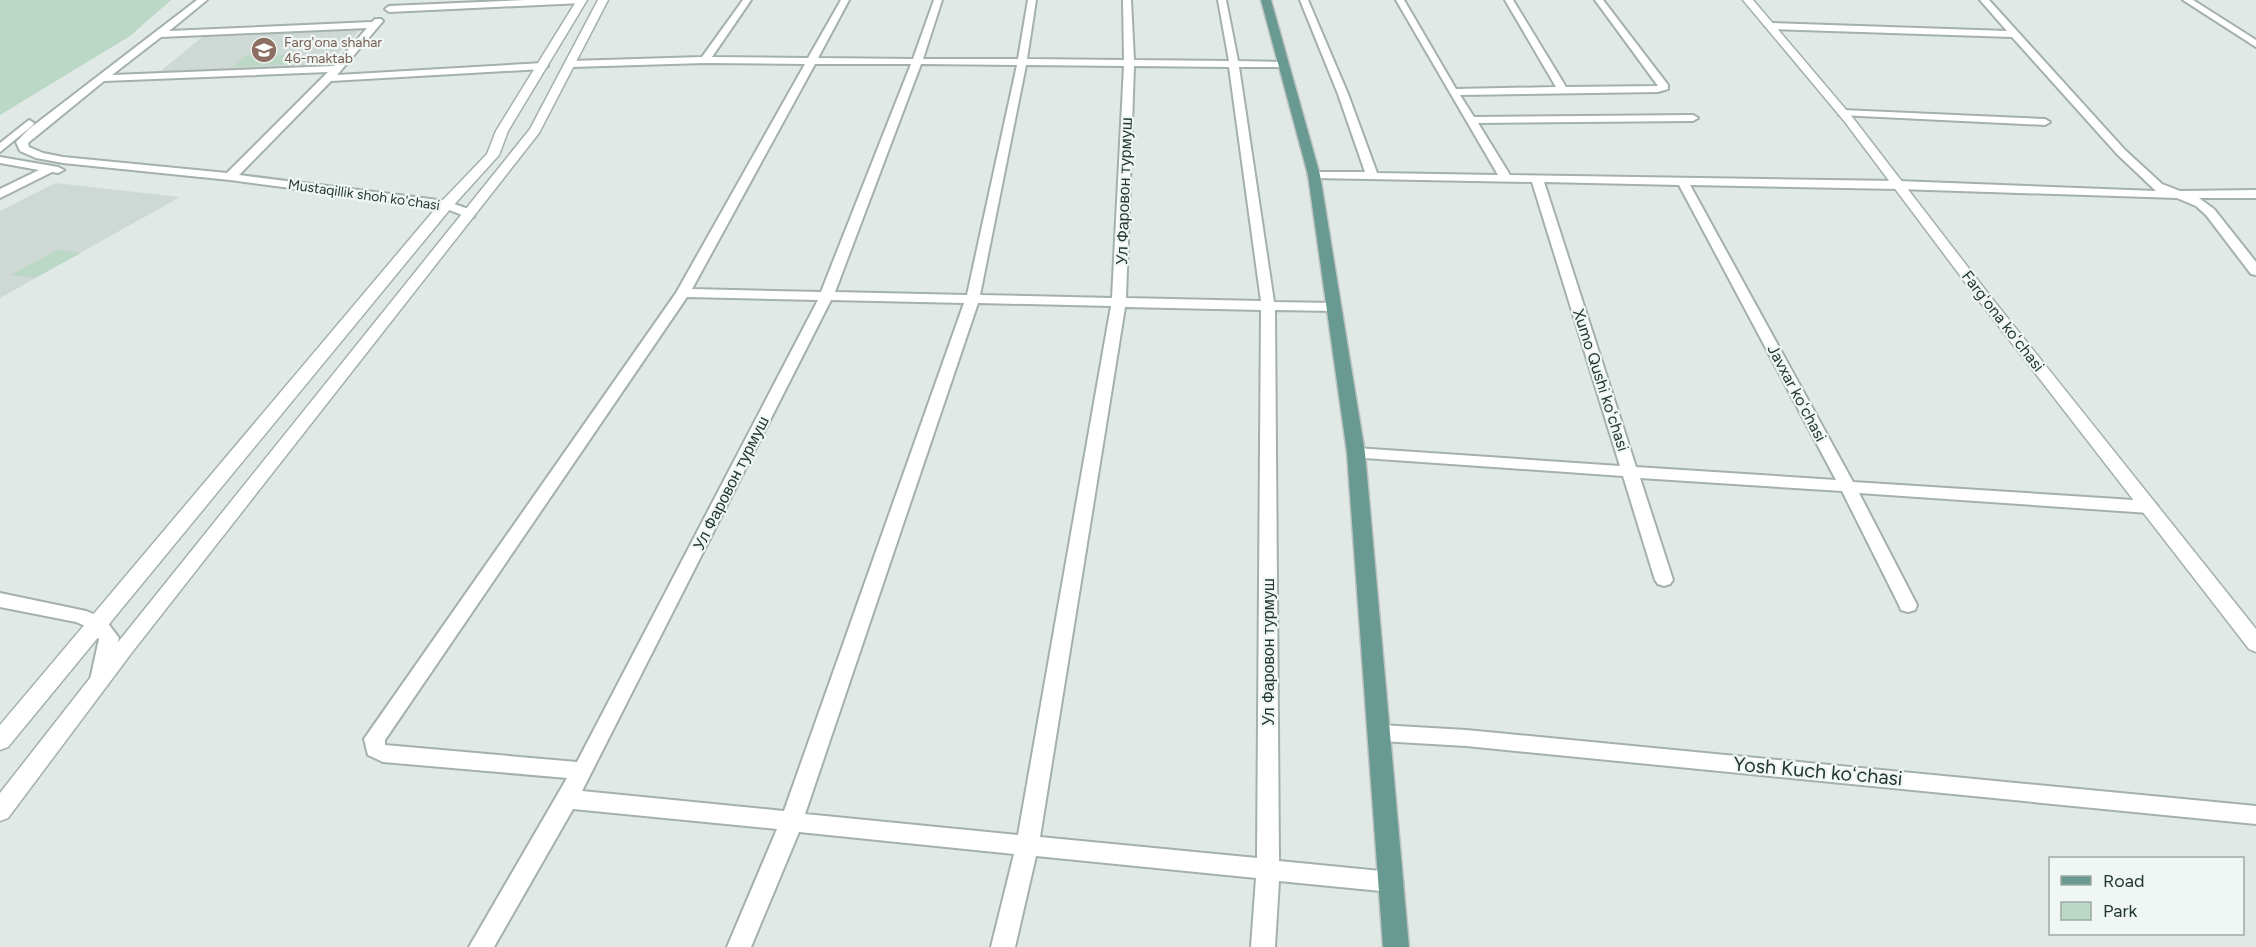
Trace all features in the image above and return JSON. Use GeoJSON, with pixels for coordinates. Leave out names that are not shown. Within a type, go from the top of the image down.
{"type":"FeatureCollection","features":[{"type":"Feature","properties":{"kind":"main road"},"geometry":{"type":"LineString","coordinates":[[1266,0],[1314,175],[1356,453],[1396,947]]}},
{"type":"Feature","properties":{"kind":"street"},"geometry":{"type":"LineString","coordinates":[[0,149],[72,89],[190,0]]}},
{"type":"Feature","properties":{"kind":"street","name":"Mustaqillik shoh ko'chasi"},"geometry":{"type":"LineString","coordinates":[[203,0],[33,131],[22,142],[24,149],[63,160],[230,177],[470,214]]}},
{"type":"Feature","properties":{"kind":"street"},"geometry":{"type":"LineString","coordinates":[[230,177],[333,73],[397,0]]}},
{"type":"Feature","properties":{"kind":"street"},"geometry":{"type":"LineString","coordinates":[[389,9],[582,0]]}},
{"type":"Feature","properties":{"kind":"street"},"geometry":{"type":"LineString","coordinates":[[0,741],[443,209],[493,155],[502,131],[582,0]]}},
{"type":"Feature","properties":{"kind":"street"},"geometry":{"type":"LineString","coordinates":[[0,811],[99,681],[535,130],[603,0]]}},
{"type":"Feature","properties":{"kind":"street"},"geometry":{"type":"LineString","coordinates":[[705,60],[747,0]]}},
{"type":"Feature","properties":{"kind":"street"},"geometry":{"type":"LineString","coordinates":[[583,771],[383,753],[375,748],[374,739],[683,293],[845,0]]}},
{"type":"Feature","properties":{"kind":"street","name":"Ул Фаровон турмуш"},"geometry":{"type":"LineString","coordinates":[[482,947],[583,771],[827,295],[917,63],[938,0]]}},
{"type":"Feature","properties":{"kind":"street"},"geometry":{"type":"LineString","coordinates":[[739,947],[791,823],[973,298],[1022,63],[1032,0]]}},
{"type":"Feature","properties":{"kind":"street","name":"Ул Фаровон турмуш"},"geometry":{"type":"LineString","coordinates":[[1003,947],[1027,846],[1119,302],[1129,64],[1127,0]]}},
{"type":"Feature","properties":{"kind":"street","name":"Ул Фаровон турмуш"},"geometry":{"type":"LineString","coordinates":[[1222,0],[1234,64],[1268,305],[1268,870],[1263,947]]}},
{"type":"Feature","properties":{"kind":"street"},"geometry":{"type":"LineString","coordinates":[[1304,0],[1343,94],[1372,176]]}},
{"type":"Feature","properties":{"kind":"street"},"geometry":{"type":"LineString","coordinates":[[1400,0],[1453,92],[1508,179]]}},
{"type":"Feature","properties":{"kind":"street"},"geometry":{"type":"LineString","coordinates":[[1509,0],[1563,91]]}},
{"type":"Feature","properties":{"kind":"street"},"geometry":{"type":"LineString","coordinates":[[1453,92],[1658,89],[1664,87],[1599,0]]}},
{"type":"Feature","properties":{"kind":"street","name":"Fargʻona koʻchasi"},"geometry":{"type":"LineString","coordinates":[[1748,0],[1843,113],[2256,644]]}},
{"type":"Feature","properties":{"kind":"street"},"geometry":{"type":"LineString","coordinates":[[1984,0],[2074,102],[2128,158],[2158,187],[2200,203],[2210,212],[2256,271]]}},
{"type":"Feature","properties":{"kind":"street"},"geometry":{"type":"LineString","coordinates":[[2187,0],[2256,44]]}},
{"type":"Feature","properties":{"kind":"street"},"geometry":{"type":"LineString","coordinates":[[159,34],[375,25]]}},
{"type":"Feature","properties":{"kind":"street"},"geometry":{"type":"LineString","coordinates":[[1770,26],[2015,34]]}},
{"type":"Feature","properties":{"kind":"street"},"geometry":{"type":"LineString","coordinates":[[571,64],[705,60],[1284,64]]}},
{"type":"Feature","properties":{"kind":"street"},"geometry":{"type":"LineString","coordinates":[[102,78],[543,66]]}},
{"type":"Feature","properties":{"kind":"street"},"geometry":{"type":"LineString","coordinates":[[1843,113],[2045,122]]}},
{"type":"Feature","properties":{"kind":"street"},"geometry":{"type":"LineString","coordinates":[[1470,120],[1693,117]]}},
{"type":"Feature","properties":{"kind":"street","name":"Mustaqillik shoh ko'chasi"},"geometry":{"type":"LineString","coordinates":[[0,160],[50,169],[443,209]]}},
{"type":"Feature","properties":{"kind":"street"},"geometry":{"type":"LineString","coordinates":[[0,185],[37,167],[63,160]]}},
{"type":"Feature","properties":{"kind":"street"},"geometry":{"type":"LineString","coordinates":[[0,194],[63,160]]}},
{"type":"Feature","properties":{"kind":"street"},"geometry":{"type":"LineString","coordinates":[[1314,175],[1898,185],[2182,195],[2256,194]]}},
{"type":"Feature","properties":{"kind":"street","name":"Xumo Qushi koʻchasi"},"geometry":{"type":"LineString","coordinates":[[1537,179],[1664,580]]}},
{"type":"Feature","properties":{"kind":"street"},"geometry":{"type":"LineString","coordinates":[[467,182],[467,186],[475,189],[490,187]]}},
{"type":"Feature","properties":{"kind":"street","name":"Javxar koʻchasi"},"geometry":{"type":"LineString","coordinates":[[1683,182],[1848,487],[1908,605]]}},
{"type":"Feature","properties":{"kind":"street"},"geometry":{"type":"LineString","coordinates":[[683,293],[1334,307]]}},
{"type":"Feature","properties":{"kind":"street"},"geometry":{"type":"LineString","coordinates":[[1356,453],[2149,507]]}},
{"type":"Feature","properties":{"kind":"street"},"geometry":{"type":"LineString","coordinates":[[0,600],[80,616],[97,623],[109,638],[99,681]]}},
{"type":"Feature","properties":{"kind":"street","name":"Yosh Kuch koʻchasi"},"geometry":{"type":"LineString","coordinates":[[1380,734],[1466,738],[2256,815]]}},
{"type":"Feature","properties":{"kind":"street"},"geometry":{"type":"LineString","coordinates":[[568,799],[1391,882]]}},
{"type":"Feature","properties":{"kind":"shaded area","name":"Farg'ona shahar 46-maktab"},"geometry":{"type":"Polygon","coordinates":[[[362,28],[328,65],[157,74],[206,34],[362,28]]]}},
{"type":"Feature","properties":{"kind":"shaded area"},"geometry":{"type":"Polygon","coordinates":[[[55,183],[180,197],[0,298],[0,211],[55,183]]]}},
{"type":"Feature","properties":{"kind":"green space"},"geometry":{"type":"Polygon","coordinates":[[[0,0],[171,0],[130,36],[0,115],[0,0]]]}},
{"type":"Feature","properties":{"kind":"green space"},"geometry":{"type":"Polygon","coordinates":[[[301,54],[290,64],[233,67],[245,56],[301,54]]]}},
{"type":"Feature","properties":{"kind":"green space"},"geometry":{"type":"Polygon","coordinates":[[[57,250],[81,253],[35,278],[11,275],[57,250]]]}},
{"type":"Feature","properties":{"kind":"place","name":"Farg'ona shahar 46-maktab"},"geometry":{"type":"Point","coordinates":[264,50]}}]}
